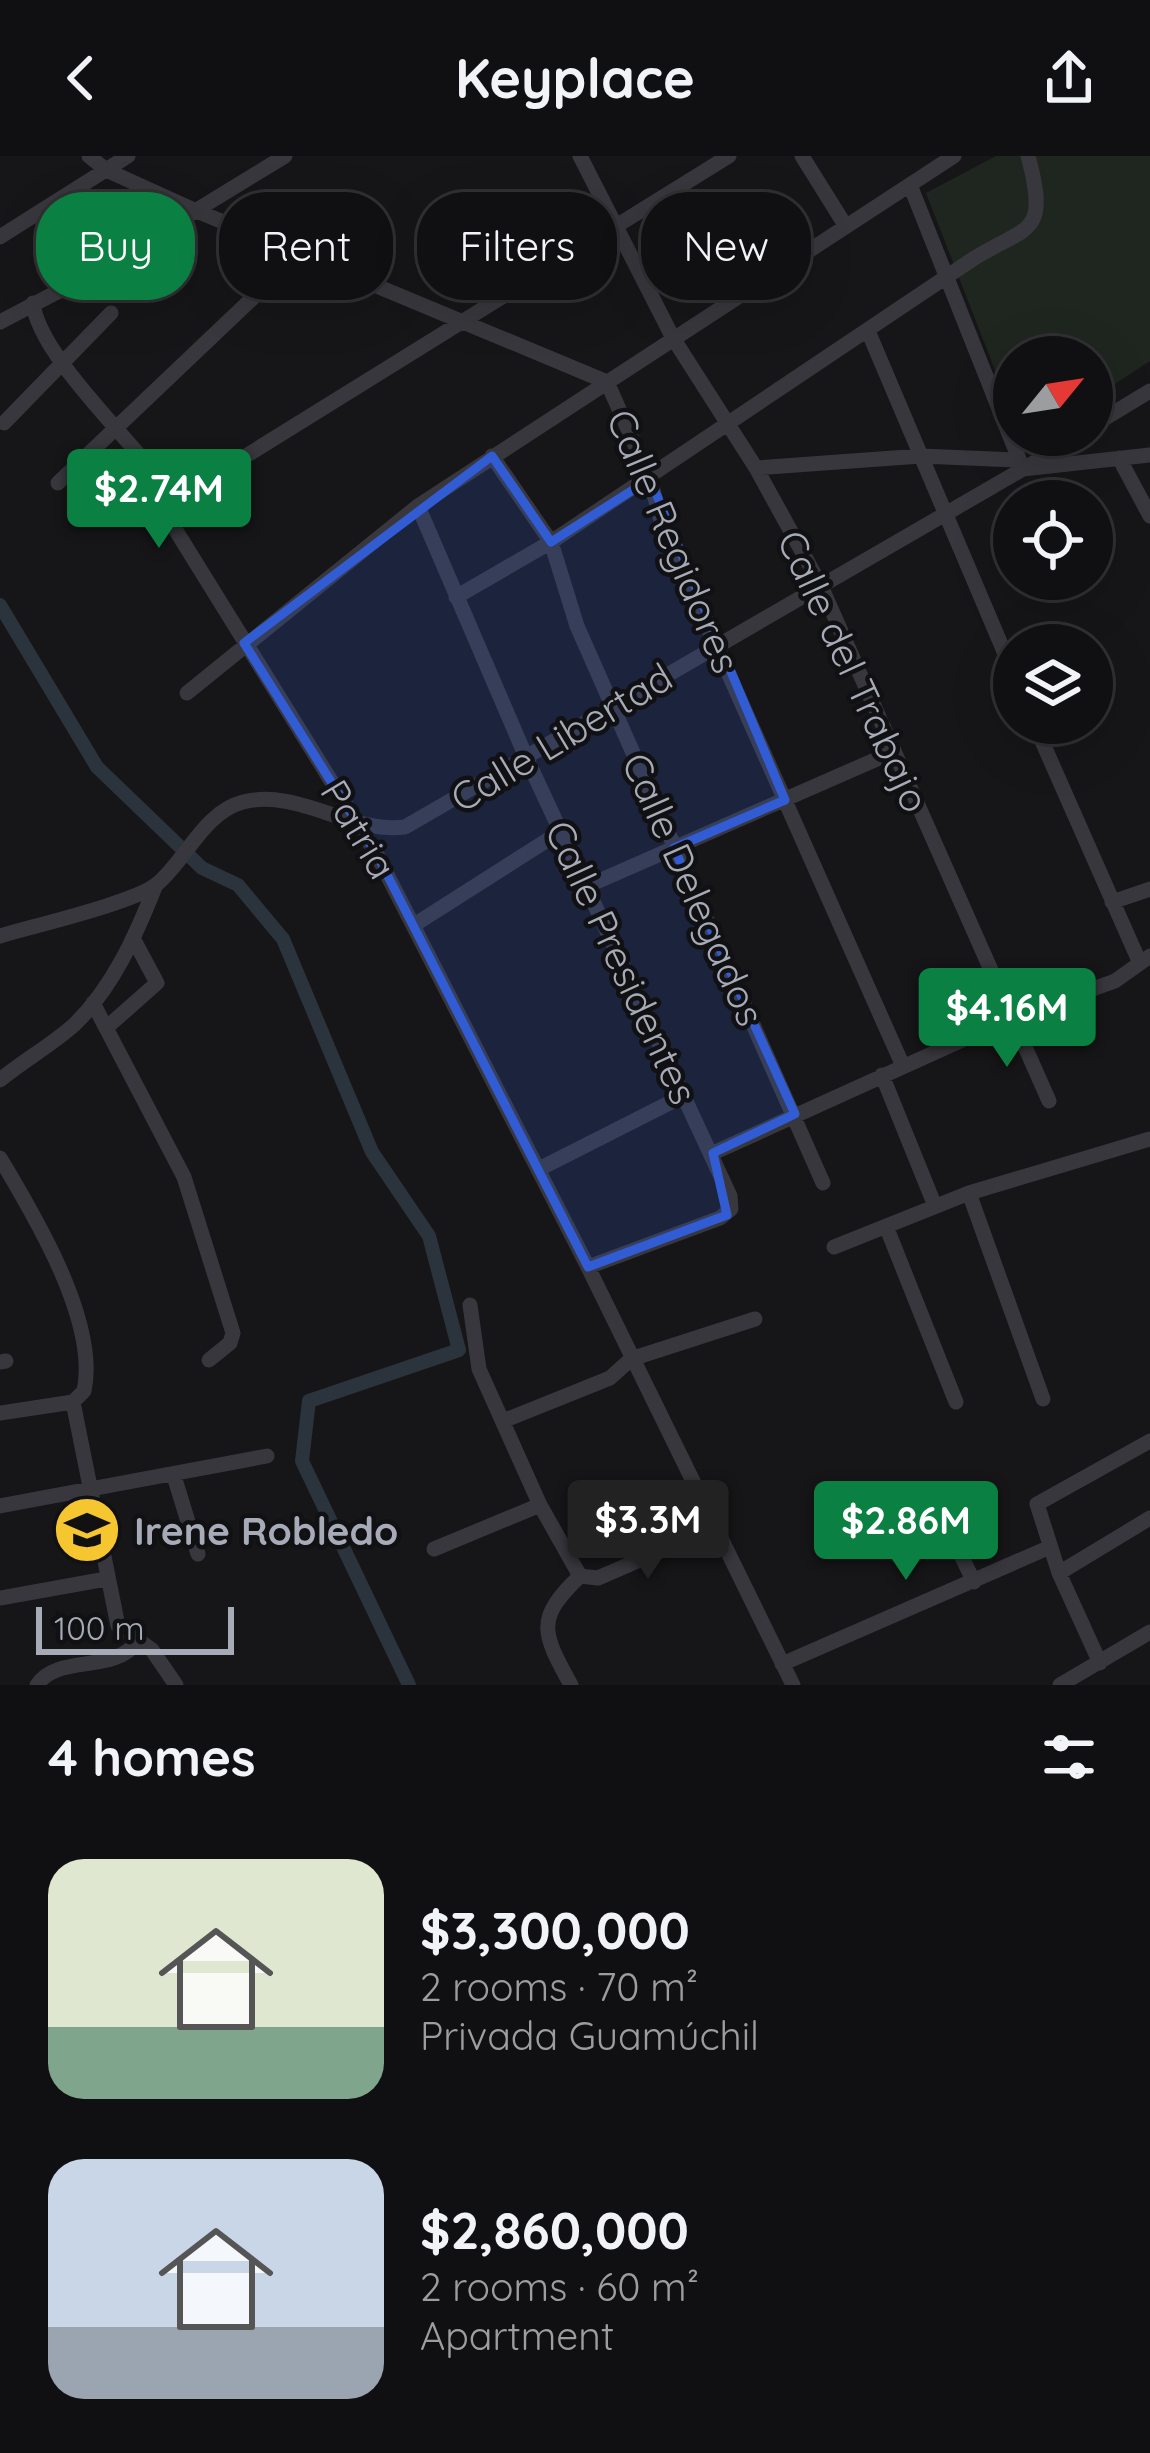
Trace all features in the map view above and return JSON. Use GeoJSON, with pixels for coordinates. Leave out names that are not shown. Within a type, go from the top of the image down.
{"type":"FeatureCollection","features":[{"type":"Feature","properties":{"kind":"street","name":"Calle Regidores"},"geometry":{"type":"LineString","coordinates":[[89,156],[106,170],[155,192]]}},
{"type":"Feature","properties":{"kind":"street"},"geometry":{"type":"LineString","coordinates":[[0,237],[128,156]]}},
{"type":"Feature","properties":{"kind":"street"},"geometry":{"type":"LineString","coordinates":[[195,207],[285,156]]}},
{"type":"Feature","properties":{"kind":"street","name":"Calle del Trabajo"},"geometry":{"type":"LineString","coordinates":[[580,156],[599,192]]}},
{"type":"Feature","properties":{"kind":"street"},"geometry":{"type":"LineString","coordinates":[[617,226],[729,156]]}},
{"type":"Feature","properties":{"kind":"street"},"geometry":{"type":"LineString","coordinates":[[802,156],[845,225]]}},
{"type":"Feature","properties":{"kind":"street"},"geometry":{"type":"LineString","coordinates":[[920,156],[930,172]]}},
{"type":"Feature","properties":{"kind":"street"},"geometry":{"type":"LineString","coordinates":[[187,693],[418,506],[954,156]]}},
{"type":"Feature","properties":{"kind":"street"},"geometry":{"type":"LineString","coordinates":[[456,597],[650,479],[982,254],[1029,230],[1034,213],[1028,156]]}},
{"type":"Feature","properties":{"kind":"street"},"geometry":{"type":"LineString","coordinates":[[910,185],[1019,465]]}},
{"type":"Feature","properties":{"kind":"street","name":"Calle del Trabajo"},"geometry":{"type":"LineString","coordinates":[[617,226],[673,338],[756,468],[821,586],[1049,1101]]}},
{"type":"Feature","properties":{"kind":"street","name":"Calle Regidores"},"geometry":{"type":"LineString","coordinates":[[393,295],[607,382],[650,479],[662,524],[903,1066]]}},
{"type":"Feature","properties":{"kind":"street"},"geometry":{"type":"LineString","coordinates":[[0,322],[39,300]]}},
{"type":"Feature","properties":{"kind":"street"},"geometry":{"type":"LineString","coordinates":[[58,483],[250,300]]}},
{"type":"Feature","properties":{"kind":"street"},"geometry":{"type":"LineString","coordinates":[[33,303],[42,336],[149,460],[175,500],[497,300]]}},
{"type":"Feature","properties":{"kind":"street"},"geometry":{"type":"LineString","coordinates":[[4,423],[112,313]]}},
{"type":"Feature","properties":{"kind":"street"},"geometry":{"type":"LineString","coordinates":[[868,331],[993,626]]}},
{"type":"Feature","properties":{"kind":"street"},"geometry":{"type":"LineString","coordinates":[[1113,414],[1150,391]]}},
{"type":"Feature","properties":{"kind":"street","name":"Calle Libertad"},"geometry":{"type":"LineString","coordinates":[[160,880],[236,804],[270,799],[357,821],[405,827],[821,586],[1019,465],[1150,455]]}},
{"type":"Feature","properties":{"kind":"street","name":"Calle Delegados"},"geometry":{"type":"LineString","coordinates":[[492,456],[551,542],[566,597],[824,1183]]}},
{"type":"Feature","properties":{"kind":"street"},"geometry":{"type":"LineString","coordinates":[[756,468],[921,456],[1019,465],[1037,456]]}},
{"type":"Feature","properties":{"kind":"street"},"geometry":{"type":"LineString","coordinates":[[1119,458],[1150,516]]}},
{"type":"Feature","properties":{"kind":"street","name":"Patria"},"geometry":{"type":"LineString","coordinates":[[175,500],[167,509],[170,521],[357,821],[414,925],[793,1685]]}},
{"type":"Feature","properties":{"kind":"street","name":"Calle Presidentes"},"geometry":{"type":"LineString","coordinates":[[418,506],[526,758],[713,1153],[732,1203],[727,1215],[588,1267]]}},
{"type":"Feature","properties":{"kind":"street"},"geometry":{"type":"LineString","coordinates":[[713,1153],[1011,1018],[1115,981],[1144,958],[1112,902],[1043,744]]}},
{"type":"Feature","properties":{"kind":"street"},"geometry":{"type":"LineString","coordinates":[[585,887],[893,752]]}},
{"type":"Feature","properties":{"kind":"street"},"geometry":{"type":"LineString","coordinates":[[414,925],[560,832]]}},
{"type":"Feature","properties":{"kind":"street"},"geometry":{"type":"LineString","coordinates":[[0,936],[160,880]]}},
{"type":"Feature","properties":{"kind":"street"},"geometry":{"type":"LineString","coordinates":[[0,1080],[58,1038],[93,1003],[134,940],[160,880]]}},
{"type":"Feature","properties":{"kind":"street"},"geometry":{"type":"LineString","coordinates":[[1112,902],[1150,890]]}},
{"type":"Feature","properties":{"kind":"street"},"geometry":{"type":"LineString","coordinates":[[106,1028],[157,983],[134,940]]}},
{"type":"Feature","properties":{"kind":"street"},"geometry":{"type":"LineString","coordinates":[[93,1003],[184,1177],[215,1269],[232,1333],[230,1343],[208,1360]]}},
{"type":"Feature","properties":{"kind":"street"},"geometry":{"type":"LineString","coordinates":[[882,1076],[935,1207]]}},
{"type":"Feature","properties":{"kind":"street"},"geometry":{"type":"LineString","coordinates":[[539,1169],[686,1095]]}},
{"type":"Feature","properties":{"kind":"street"},"geometry":{"type":"LineString","coordinates":[[834,1246],[969,1193],[1150,1139]]}},
{"type":"Feature","properties":{"kind":"street"},"geometry":{"type":"LineString","coordinates":[[0,1158],[67,1284],[86,1368],[84,1391],[74,1402],[0,1413]]}},
{"type":"Feature","properties":{"kind":"street"},"geometry":{"type":"LineString","coordinates":[[969,1193],[1043,1399]]}},
{"type":"Feature","properties":{"kind":"street"},"geometry":{"type":"LineString","coordinates":[[886,1226],[956,1402]]}},
{"type":"Feature","properties":{"kind":"street"},"geometry":{"type":"LineString","coordinates":[[470,1305],[479,1369],[540,1505],[580,1576]]}},
{"type":"Feature","properties":{"kind":"street"},"geometry":{"type":"LineString","coordinates":[[503,1421],[610,1378],[631,1359],[755,1319]]}},
{"type":"Feature","properties":{"kind":"street"},"geometry":{"type":"LineString","coordinates":[[74,1402],[118,1625],[152,1650],[176,1685]]}},
{"type":"Feature","properties":{"kind":"street"},"geometry":{"type":"LineString","coordinates":[[1100,1663],[1059,1573],[1037,1509],[1040,1499],[1150,1441]]}},
{"type":"Feature","properties":{"kind":"street"},"geometry":{"type":"LineString","coordinates":[[0,1506],[267,1456]]}},
{"type":"Feature","properties":{"kind":"street"},"geometry":{"type":"LineString","coordinates":[[174,1476],[198,1554]]}},
{"type":"Feature","properties":{"kind":"street"},"geometry":{"type":"LineString","coordinates":[[929,1489],[974,1582]]}},
{"type":"Feature","properties":{"kind":"street"},"geometry":{"type":"LineString","coordinates":[[434,1549],[540,1505]]}},
{"type":"Feature","properties":{"kind":"street"},"geometry":{"type":"LineString","coordinates":[[1059,1573],[1150,1518]]}},
{"type":"Feature","properties":{"kind":"street"},"geometry":{"type":"LineString","coordinates":[[580,1576],[598,1578],[713,1528]]}},
{"type":"Feature","properties":{"kind":"street"},"geometry":{"type":"LineString","coordinates":[[782,1664],[1050,1546]]}},
{"type":"Feature","properties":{"kind":"street"},"geometry":{"type":"LineString","coordinates":[[571,1685],[546,1622],[549,1606],[580,1576]]}},
{"type":"Feature","properties":{"kind":"street"},"geometry":{"type":"LineString","coordinates":[[0,1598],[106,1579]]}},
{"type":"Feature","properties":{"kind":"street"},"geometry":{"type":"LineString","coordinates":[[1060,1685],[1085,1679],[1100,1663],[1150,1632]]}},
{"type":"Feature","properties":{"kind":"street"},"geometry":{"type":"LineString","coordinates":[[37,1685],[47,1674],[119,1658],[137,1642]]}},
{"type":"Feature","properties":{"kind":"highlighted area"},"geometry":{"type":"Polygon","coordinates":[[[492,456],[551,542],[650,479],[785,800],[674,848],[795,1114],[713,1153],[727,1215],[588,1267],[377,855],[244,643],[492,456]]]}},
{"type":"Feature","properties":{"kind":"shaded area"},"geometry":{"type":"Polygon","coordinates":[[[996,156],[1150,156],[1150,361],[1113,385],[1113,336],[993,336],[993,365],[926,193],[996,156]]]}},
{"type":"Feature","properties":{"kind":"waterway"},"geometry":{"type":"LineString","coordinates":[[0,605],[97,767],[202,868],[238,885],[283,939],[372,1152],[429,1236],[459,1350],[309,1401],[302,1461],[409,1685]]}},
{"type":"Feature","properties":{"kind":"place","name":"Irene Robledo"},"geometry":{"type":"Point","coordinates":[87,1530]}}]}
